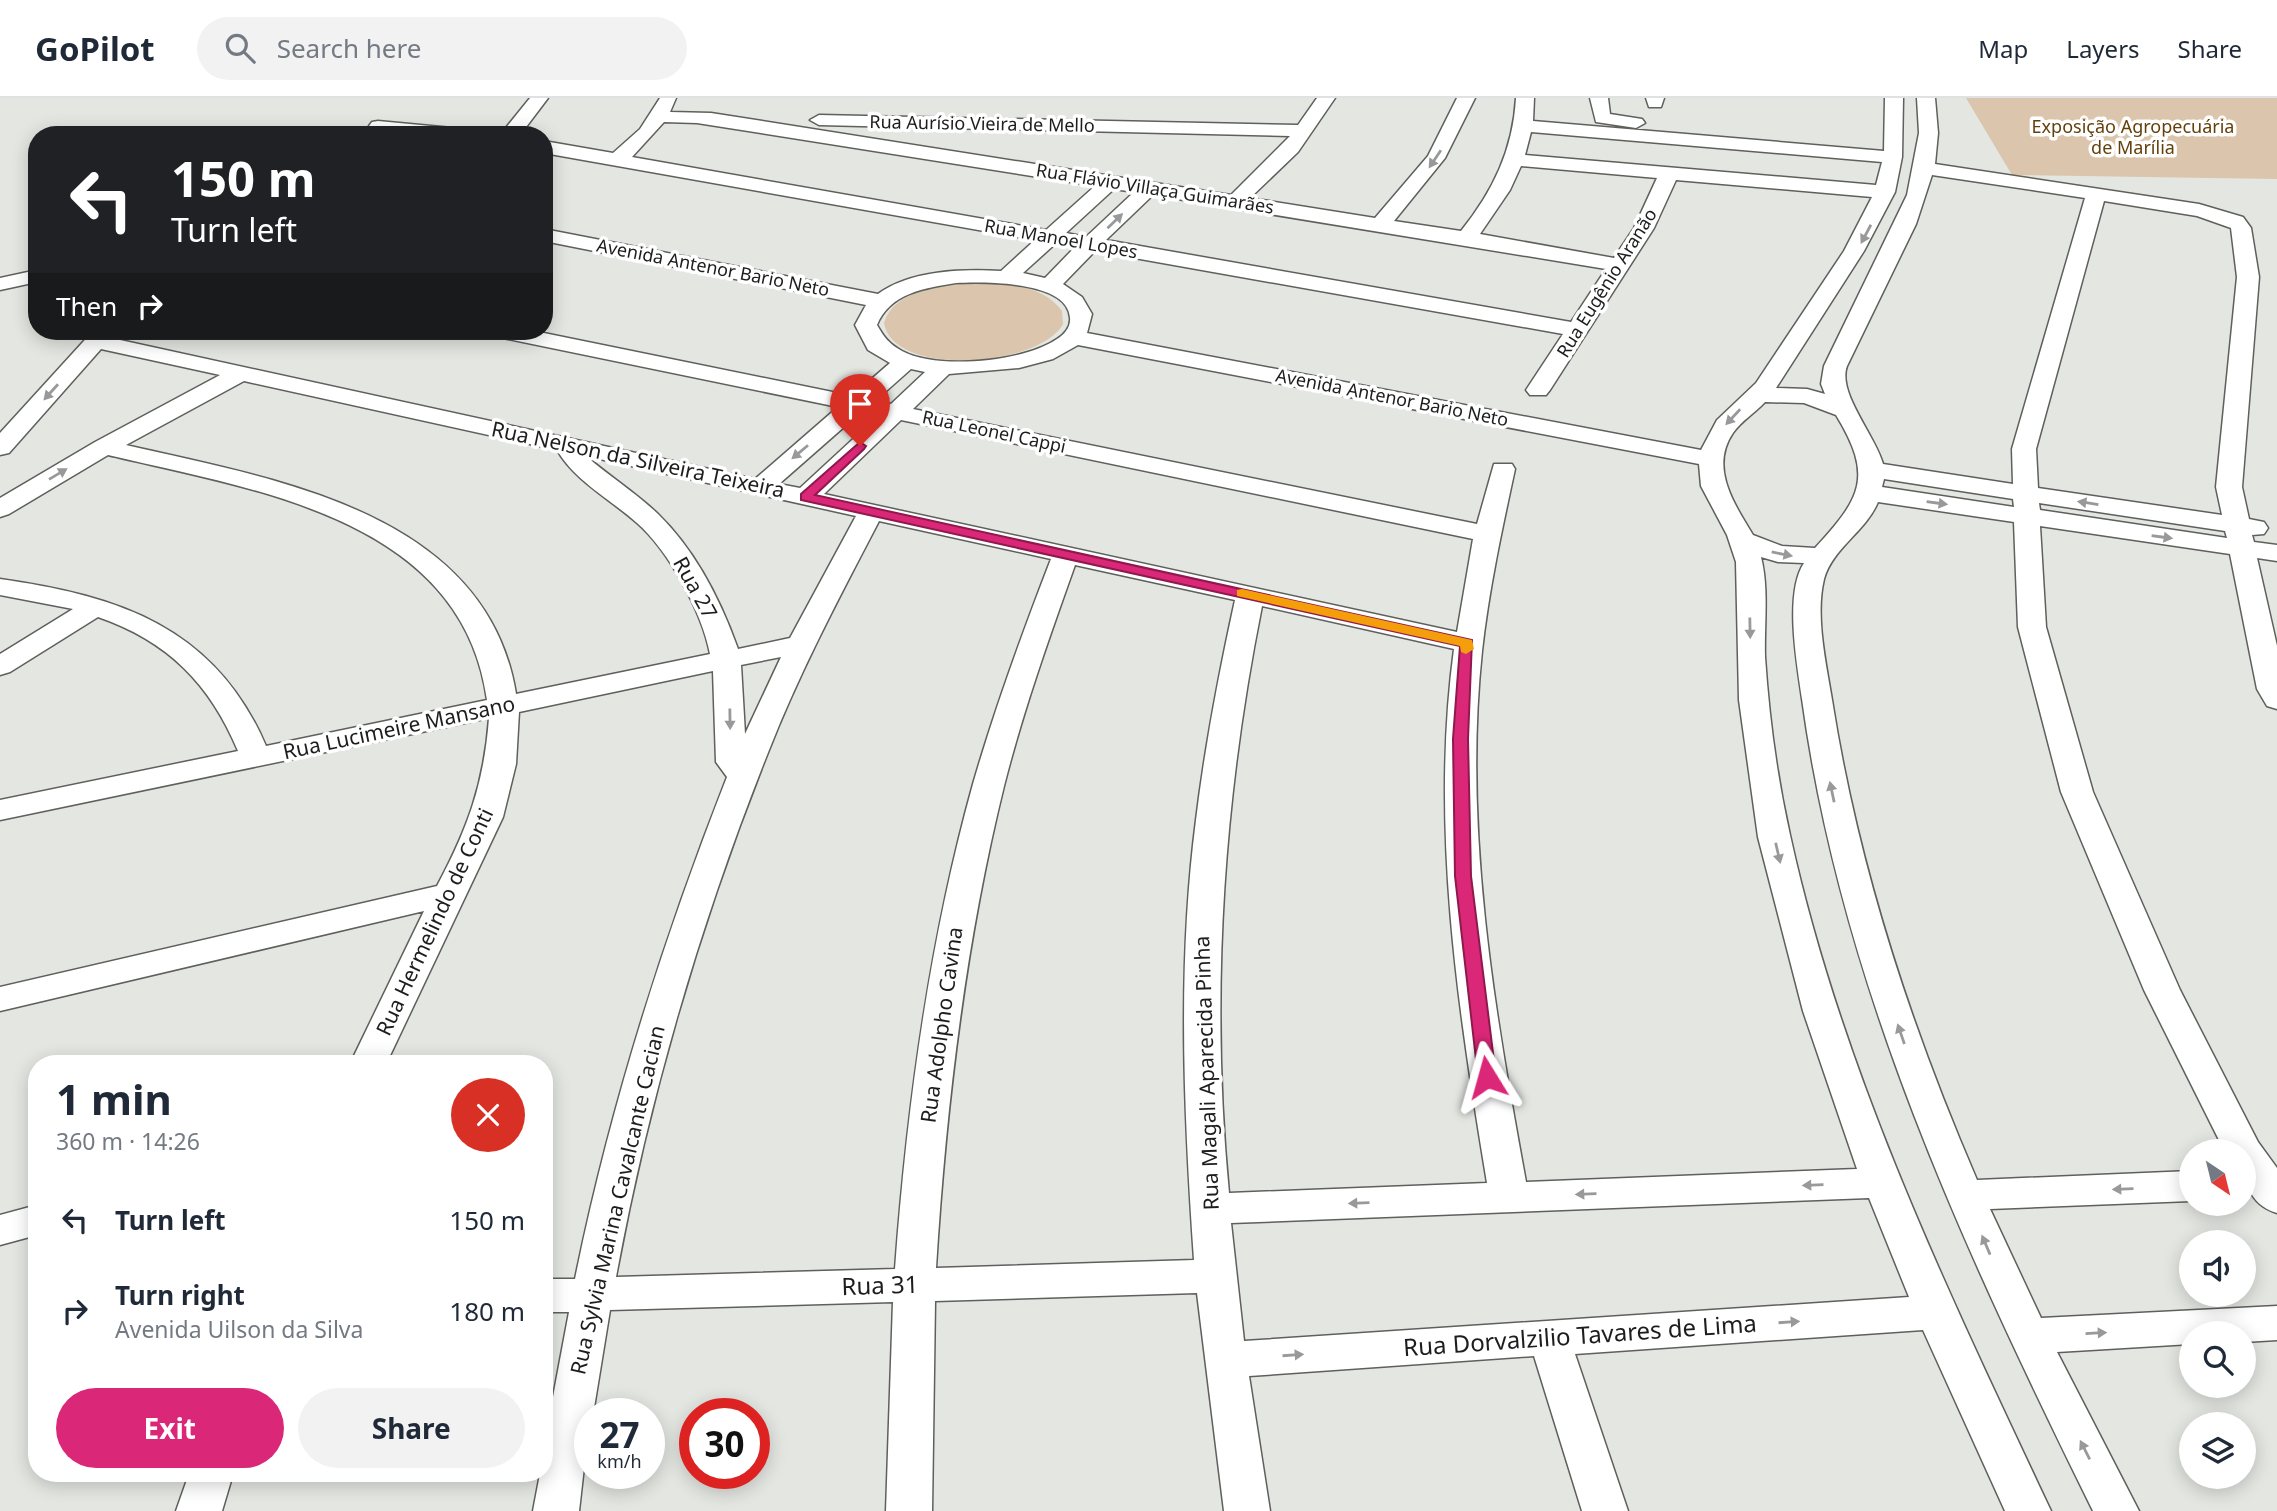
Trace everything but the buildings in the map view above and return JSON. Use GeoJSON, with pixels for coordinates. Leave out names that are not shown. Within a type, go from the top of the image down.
{"type":"FeatureCollection","features":[{"type":"Feature","properties":{"kind":"street"},"geometry":{"type":"LineString","coordinates":[[518,126],[538,98]]}},
{"type":"Feature","properties":{"kind":"street"},"geometry":{"type":"LineString","coordinates":[[616,160],[639,143],[660,117],[669,98]]}},
{"type":"Feature","properties":{"kind":"street"},"geometry":{"type":"LineString","coordinates":[[1236,201],[1275,166],[1304,131],[1326,98]]}},
{"type":"Feature","properties":{"kind":"street"},"geometry":{"type":"LineString","coordinates":[[1380,225],[1436,158],[1466,98]]}},
{"type":"Feature","properties":{"kind":"street"},"geometry":{"type":"LineString","coordinates":[[1466,238],[1494,201],[1515,160],[1524,125],[1525,98]]}},
{"type":"Feature","properties":{"kind":"street"},"geometry":{"type":"LineString","coordinates":[[1599,98],[1600,116],[1605,126]]}},
{"type":"Feature","properties":{"kind":"street"},"geometry":{"type":"LineString","coordinates":[[1894,98],[1893,157],[1885,192],[1863,241],[1797,334],[1760,395],[1731,417],[1721,430],[1711,459],[1714,490],[1721,507],[1745,541],[1750,566],[1752,688],[1774,835],[1794,920],[1821,1015],[1882,1183],[1936,1312],[2028,1511]]}},
{"type":"Feature","properties":{"kind":"street"},"geometry":{"type":"LineString","coordinates":[[1926,98],[1928,127],[1925,167],[1905,232],[1865,302],[1831,378],[1834,392],[1865,440],[1871,482],[1850,530],[1821,556],[1810,579],[1811,638],[1828,772],[1845,850],[1900,1032],[1965,1195],[2028,1336],[2116,1511]]}},
{"type":"Feature","properties":{"kind":"street"},"geometry":{"type":"LineString","coordinates":[[377,126],[393,107]]}},
{"type":"Feature","properties":{"kind":"street","name":"Rua Aurísio Vieira de Mello"},"geometry":{"type":"LineString","coordinates":[[660,117],[1304,131]]}},
{"type":"Feature","properties":{"kind":"street","name":"Rua Flávio Villaça Guimarães"},"geometry":{"type":"LineString","coordinates":[[692,117],[1236,201],[1618,265]]}},
{"type":"Feature","properties":{"kind":"street"},"geometry":{"type":"LineString","coordinates":[[1524,125],[1605,126],[1637,135],[1893,157]]}},
{"type":"Feature","properties":{"kind":"street","name":"Rua Manoel Lopes"},"geometry":{"type":"LineString","coordinates":[[553,149],[1578,330]]}},
{"type":"Feature","properties":{"kind":"street"},"geometry":{"type":"LineString","coordinates":[[1515,160],[1885,192]]}},
{"type":"Feature","properties":{"kind":"street"},"geometry":{"type":"LineString","coordinates":[[1925,167],[2199,210],[2236,221],[2241,228],[2248,277],[2229,487],[2277,700]]}},
{"type":"Feature","properties":{"kind":"street","name":"Rua Eugênio Aranão"},"geometry":{"type":"LineString","coordinates":[[1538,390],[1655,209],[1669,172]]}},
{"type":"Feature","properties":{"kind":"street"},"geometry":{"type":"LineString","coordinates":[[1007,277],[1110,181]]}},
{"type":"Feature","properties":{"kind":"street"},"geometry":{"type":"LineString","coordinates":[[1051,287],[1056,277],[1149,188]]}},
{"type":"Feature","properties":{"kind":"street"},"geometry":{"type":"LineString","coordinates":[[2096,194],[2024,449],[2032,627],[2077,792],[2162,990],[2262,1189]]}},
{"type":"Feature","properties":{"kind":"street","name":"Avenida Antenor Bario Neto"},"geometry":{"type":"LineString","coordinates":[[553,237],[881,301]]}},
{"type":"Feature","properties":{"kind":"street"},"geometry":{"type":"LineString","coordinates":[[1007,277],[1051,287],[1071,299],[1081,314],[1079,330],[1053,351],[1022,362],[983,368],[944,367],[908,360],[881,349],[868,333],[868,317],[881,301],[905,288],[938,279],[1007,277]]}},
{"type":"Feature","properties":{"kind":"street"},"geometry":{"type":"LineString","coordinates":[[0,284],[28,278]]}},
{"type":"Feature","properties":{"kind":"street","name":"Avenida Antenor Bario Neto"},"geometry":{"type":"LineString","coordinates":[[1073,337],[1711,459]]}},
{"type":"Feature","properties":{"kind":"street"},"geometry":{"type":"LineString","coordinates":[[0,448],[97,340]]}},
{"type":"Feature","properties":{"kind":"street","name":"Rua Nelson da Silveira Teixeira"},"geometry":{"type":"LineString","coordinates":[[116,340],[241,373],[1467,643]]}},
{"type":"Feature","properties":{"kind":"street","name":"Rua Leonel Cappi"},"geometry":{"type":"LineString","coordinates":[[547,340],[1485,534]]}},
{"type":"Feature","properties":{"kind":"street"},"geometry":{"type":"LineString","coordinates":[[760,487],[908,360]]}},
{"type":"Feature","properties":{"kind":"street"},"geometry":{"type":"LineString","coordinates":[[806,497],[944,367]]}},
{"type":"Feature","properties":{"kind":"street"},"geometry":{"type":"LineString","coordinates":[[0,509],[104,447],[241,373]]}},
{"type":"Feature","properties":{"kind":"street"},"geometry":{"type":"LineString","coordinates":[[1760,395],[1807,396],[1846,410]]}},
{"type":"Feature","properties":{"kind":"street","name":"Rua 27"},"geometry":{"type":"LineString","coordinates":[[566,444],[576,461],[648,519],[685,565],[713,618],[725,660],[729,677],[731,762],[741,774]]}},
{"type":"Feature","properties":{"kind":"street","name":"Rua Hermelindo de Conti"},"geometry":{"type":"LineString","coordinates":[[104,447],[301,496],[390,535],[437,570],[473,612],[497,662],[505,706],[504,751],[498,784],[471,856],[449,894],[372,1055]]}},
{"type":"Feature","properties":{"kind":"street"},"geometry":{"type":"LineString","coordinates":[[1503,469],[1485,534],[1467,643],[1461,739],[1463,876],[1487,1077],[1510,1196]]}},
{"type":"Feature","properties":{"kind":"street"},"geometry":{"type":"LineString","coordinates":[[625,498],[654,483],[688,471]]}},
{"type":"Feature","properties":{"kind":"street"},"geometry":{"type":"LineString","coordinates":[[1871,482],[2239,537],[2277,554]]}},
{"type":"Feature","properties":{"kind":"street","name":"Rua Sylvia Marina Cavalcante Cacian"},"geometry":{"type":"LineString","coordinates":[[556,1511],[592,1295],[625,1144],[658,1018],[692,908],[741,774],[798,645],[871,512]]}},
{"type":"Feature","properties":{"kind":"street"},"geometry":{"type":"LineString","coordinates":[[2239,537],[2277,531]]}},
{"type":"Feature","properties":{"kind":"street"},"geometry":{"type":"LineString","coordinates":[[1745,541],[1778,554],[1821,556]]}},
{"type":"Feature","properties":{"kind":"street","name":"Rua Adolpho Cavina"},"geometry":{"type":"LineString","coordinates":[[909,1511],[915,1285],[938,1038],[973,842],[1016,684],[1066,554]]}},
{"type":"Feature","properties":{"kind":"street"},"geometry":{"type":"LineString","coordinates":[[0,587],[55,593],[97,606],[147,628],[197,662],[234,705],[256,757]]}},
{"type":"Feature","properties":{"kind":"street","name":"Rua Magali Aparecida Pinha"},"geometry":{"type":"LineString","coordinates":[[1247,1511],[1216,1276],[1201,1022],[1203,916],[1220,739],[1250,595]]}},
{"type":"Feature","properties":{"kind":"street"},"geometry":{"type":"LineString","coordinates":[[0,666],[97,606]]}},
{"type":"Feature","properties":{"kind":"street","name":"Rua Lucimeire Mansano"},"geometry":{"type":"LineString","coordinates":[[0,810],[798,645]]}},
{"type":"Feature","properties":{"kind":"street"},"geometry":{"type":"LineString","coordinates":[[0,999],[449,894]]}},
{"type":"Feature","properties":{"kind":"street"},"geometry":{"type":"LineString","coordinates":[[1210,1209],[1882,1183]]}},
{"type":"Feature","properties":{"kind":"street"},"geometry":{"type":"LineString","coordinates":[[1965,1195],[2179,1186]]}},
{"type":"Feature","properties":{"kind":"street"},"geometry":{"type":"LineString","coordinates":[[0,1230],[28,1222]]}},
{"type":"Feature","properties":{"kind":"street","name":"Rua 31"},"geometry":{"type":"LineString","coordinates":[[553,1296],[1216,1276]]}},
{"type":"Feature","properties":{"kind":"street","name":"Rua Dorvalzilio Tavares de Lima"},"geometry":{"type":"LineString","coordinates":[[1225,1360],[1936,1312]]}},
{"type":"Feature","properties":{"kind":"street"},"geometry":{"type":"LineString","coordinates":[[2028,1336],[2277,1323]]}},
{"type":"Feature","properties":{"kind":"street"},"geometry":{"type":"LineString","coordinates":[[1549,1338],[1605,1511]]}},
{"type":"Feature","properties":{"kind":"street"},"geometry":{"type":"LineString","coordinates":[[199,1511],[208,1482]]}},
{"type":"Feature","properties":{"kind":"green space","name":"Exposição Agropecuária de Marília"},"geometry":{"type":"Polygon","coordinates":[[[1966,98],[2277,98],[2277,179],[2012,175],[1966,98]]]}},
{"type":"Feature","properties":{"kind":"green space"},"geometry":{"type":"Polygon","coordinates":[[[974,283],[1010,285],[1034,290],[1054,302],[1062,311],[1063,324],[1049,339],[1027,350],[999,357],[939,359],[913,352],[893,341],[884,323],[898,303],[922,291],[974,283]]]}},
{"type":"Feature","properties":{"kind":"slow traffic"},"geometry":{"type":"LineString","coordinates":[[1242,593],[1467,643],[1466,649]]}},
{"type":"Feature","properties":{"kind":"route"},"geometry":{"type":"LineString","coordinates":[[860,446],[806,497],[1467,643],[1461,713],[1463,876],[1472,970],[1487,1077]]}}]}
